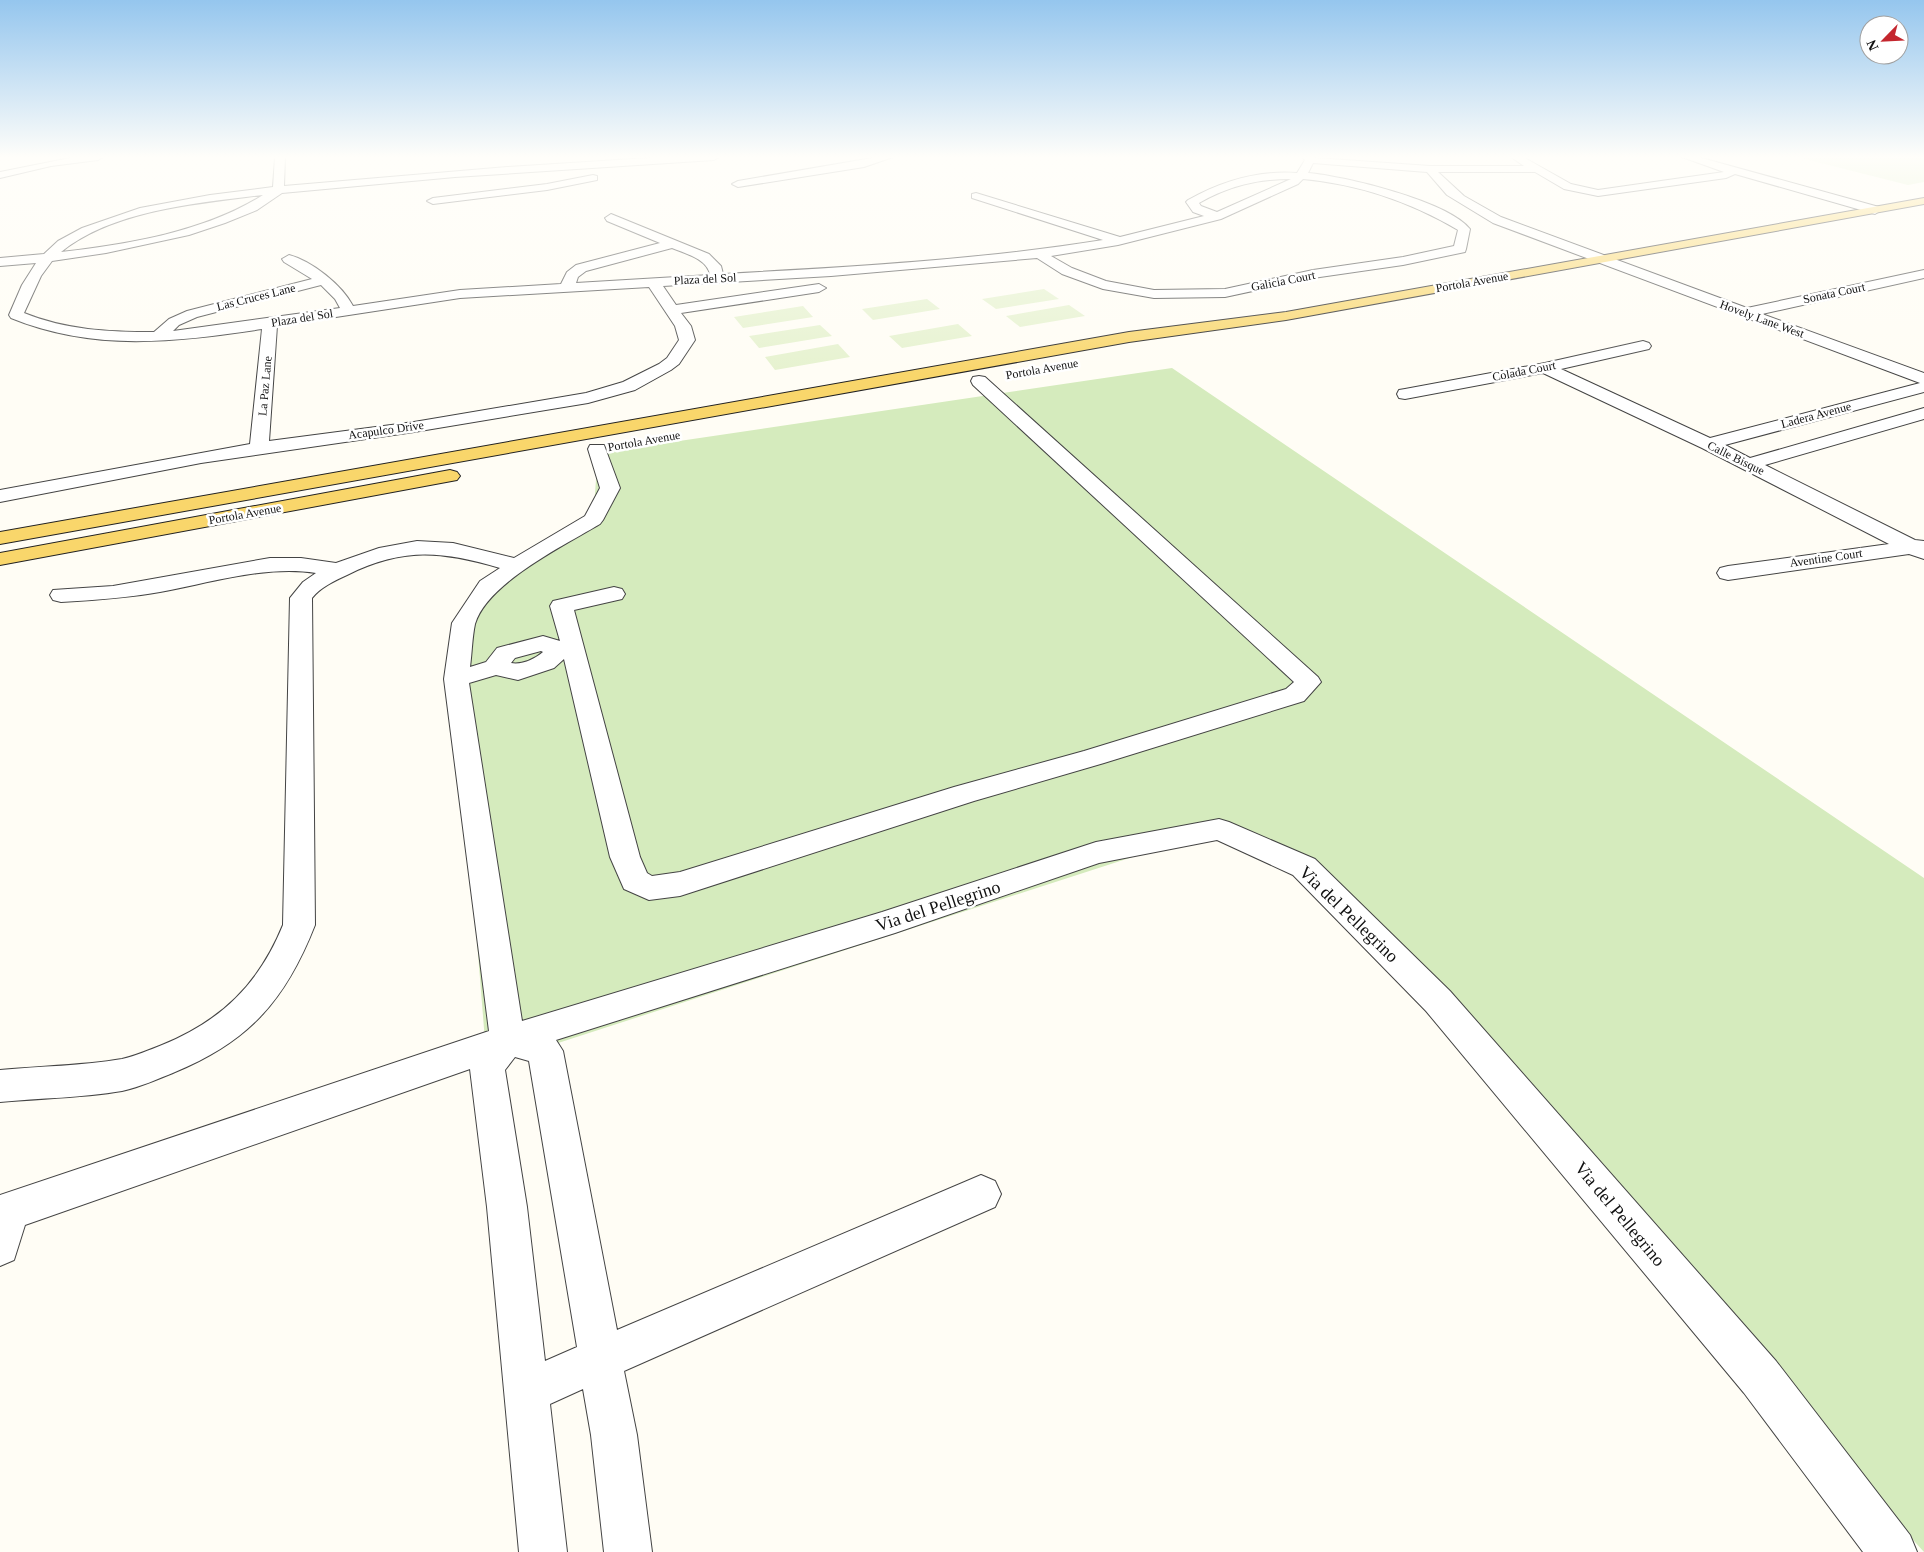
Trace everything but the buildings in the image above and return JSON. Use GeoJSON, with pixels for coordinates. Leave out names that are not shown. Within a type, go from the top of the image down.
{"type":"FeatureCollection","features":[{"type":"Feature","properties":{"kind":"main road","name":"Portola Avenue"},"geometry":{"type":"LineString","coordinates":[[0,538],[1129,337],[1286,316],[1766,229]]}},
{"type":"Feature","properties":{"kind":"main road","name":"Portola Avenue"},"geometry":{"type":"LineString","coordinates":[[540,460],[1148,350],[1286,316]]}},
{"type":"Feature","properties":{"kind":"main road"},"geometry":{"type":"LineString","coordinates":[[597,449],[599,444],[606,440],[746,412],[780,399]]}},
{"type":"Feature","properties":{"kind":"main road","name":"Portola Avenue"},"geometry":{"type":"LineString","coordinates":[[0,559],[465,474]]}},
{"type":"Feature","properties":{"kind":"street"},"geometry":{"type":"LineString","coordinates":[[0,318],[22,300],[46,257],[63,244],[89,229]]}},
{"type":"Feature","properties":{"kind":"street"},"geometry":{"type":"LineString","coordinates":[[0,262],[106,248],[160,238],[191,229]]}},
{"type":"Feature","properties":{"kind":"street"},"geometry":{"type":"LineString","coordinates":[[638,229],[711,261],[716,269],[717,278]]}},
{"type":"Feature","properties":{"kind":"street"},"geometry":{"type":"LineString","coordinates":[[1084,229],[1118,241]]}},
{"type":"Feature","properties":{"kind":"street","name":"Plaza del Sol"},"geometry":{"type":"LineString","coordinates":[[12,308],[43,326],[104,337],[158,337],[270,324],[348,310],[460,294],[831,272],[1039,254],[1118,241],[1164,229]]}},
{"type":"Feature","properties":{"kind":"street","name":"Galicia Court"},"geometry":{"type":"LineString","coordinates":[[1039,254],[1067,271],[1102,285],[1154,294],[1225,293],[1313,274],[1403,262],[1460,249],[1464,229]]}},
{"type":"Feature","properties":{"kind":"street","name":"Hovely Lane West"},"geometry":{"type":"LineString","coordinates":[[1522,229],[1924,379]]}},
{"type":"Feature","properties":{"kind":"street"},"geometry":{"type":"LineString","coordinates":[[106,248],[107,240],[114,235]]}},
{"type":"Feature","properties":{"kind":"street"},"geometry":{"type":"LineString","coordinates":[[567,287],[572,275],[581,268],[672,244]]}},
{"type":"Feature","properties":{"kind":"street"},"geometry":{"type":"LineString","coordinates":[[289,258],[324,280],[341,297],[348,310]]}},
{"type":"Feature","properties":{"kind":"street"},"geometry":{"type":"LineString","coordinates":[[672,310],[818,288],[830,282],[831,272]]}},
{"type":"Feature","properties":{"kind":"street"},"geometry":{"type":"LineString","coordinates":[[18,276],[35,274]]}},
{"type":"Feature","properties":{"kind":"street","name":"Sonata Court"},"geometry":{"type":"LineString","coordinates":[[1744,313],[1924,274]]}},
{"type":"Feature","properties":{"kind":"street","name":"Las Cruces Lane"},"geometry":{"type":"LineString","coordinates":[[158,337],[174,322],[192,314],[324,280]]}},
{"type":"Feature","properties":{"kind":"street","name":"Acapulco Drive"},"geometry":{"type":"LineString","coordinates":[[0,496],[259,448],[414,427],[531,408],[588,398],[629,386],[665,367],[680,352],[686,340],[686,335],[672,310],[653,282]]}},
{"type":"Feature","properties":{"kind":"street","name":"La Paz Lane"},"geometry":{"type":"LineString","coordinates":[[259,448],[270,324]]}},
{"type":"Feature","properties":{"kind":"street","name":"Colada Court"},"geometry":{"type":"LineString","coordinates":[[1405,394],[1546,368],[1643,346]]}},
{"type":"Feature","properties":{"kind":"street","name":"Calle Bisque"},"geometry":{"type":"LineString","coordinates":[[1546,368],[1708,444],[1921,549]]}},
{"type":"Feature","properties":{"kind":"street"},"geometry":{"type":"LineString","coordinates":[[614,594],[561,606],[566,648],[625,857],[635,881],[649,888],[680,884],[964,794],[1094,757],[1296,695],[1309,682],[978,381]]}},
{"type":"Feature","properties":{"kind":"street","name":"Ladera Avenue"},"geometry":{"type":"LineString","coordinates":[[1708,444],[1924,387]]}},
{"type":"Feature","properties":{"kind":"street","name":"Ladera Avenue"},"geometry":{"type":"LineString","coordinates":[[1748,464],[1924,413]]}},
{"type":"Feature","properties":{"kind":"street"},"geometry":{"type":"LineString","coordinates":[[1789,422],[1833,440]]}},
{"type":"Feature","properties":{"kind":"street"},"geometry":{"type":"LineString","coordinates":[[543,1552],[507,1207],[487,1066],[508,1040],[456,679],[464,623],[488,586],[593,520],[610,488],[597,449]]}},
{"type":"Feature","properties":{"kind":"street"},"geometry":{"type":"LineString","coordinates":[[0,1086],[80,1081],[124,1075],[178,1055],[226,1030],[264,993],[289,954],[299,925],[301,598],[313,584],[338,570],[385,554],[430,547],[518,566]]}},
{"type":"Feature","properties":{"kind":"street","name":"Aventine Court"},"geometry":{"type":"LineString","coordinates":[[1728,572],[1921,549]]}},
{"type":"Feature","properties":{"kind":"street"},"geometry":{"type":"LineString","coordinates":[[61,595],[113,592],[157,586],[270,565],[300,564],[338,570]]}},
{"type":"Feature","properties":{"kind":"street"},"geometry":{"type":"LineString","coordinates":[[456,679],[495,668],[518,672],[545,663],[566,648]]}},
{"type":"Feature","properties":{"kind":"street","name":"Via del Pellegrino"},"geometry":{"type":"LineString","coordinates":[[3,1224],[508,1040],[884,924],[1096,853],[1219,829],[1304,867],[1438,1001],[1760,1377],[1894,1552]]}},
{"type":"Feature","properties":{"kind":"street"},"geometry":{"type":"LineString","coordinates":[[508,1040],[545,1051],[614,1435],[628,1552]]}},
{"type":"Feature","properties":{"kind":"street"},"geometry":{"type":"LineString","coordinates":[[527,1392],[981,1194]]}},
{"type":"Feature","properties":{"kind":"green space"},"geometry":{"type":"Polygon","coordinates":[[[1044,289],[1059,299],[996,309],[982,299],[1044,289]]]}},
{"type":"Feature","properties":{"kind":"green space"},"geometry":{"type":"Polygon","coordinates":[[[927,299],[940,309],[873,320],[862,309],[927,299]]]}},
{"type":"Feature","properties":{"kind":"green space"},"geometry":{"type":"Polygon","coordinates":[[[1069,305],[1085,316],[1020,327],[1006,316],[1069,305]]]}},
{"type":"Feature","properties":{"kind":"green space"},"geometry":{"type":"Polygon","coordinates":[[[803,306],[813,317],[743,328],[734,317],[803,306]]]}},
{"type":"Feature","properties":{"kind":"green space"},"geometry":{"type":"Polygon","coordinates":[[[958,324],[972,336],[902,348],[889,336],[958,324]]]}},
{"type":"Feature","properties":{"kind":"green space"},"geometry":{"type":"Polygon","coordinates":[[[820,325],[832,336],[759,348],[749,336],[820,325]]]}},
{"type":"Feature","properties":{"kind":"green space"},"geometry":{"type":"Polygon","coordinates":[[[838,344],[850,357],[775,370],[765,357],[838,344]]]}},
{"type":"Feature","properties":{"kind":"green space"},"geometry":{"type":"Polygon","coordinates":[[[1172,368],[1924,878],[1924,1552],[1304,867],[1219,829],[487,1066],[456,679],[488,586],[593,520],[598,453],[1172,368]]]}}]}
